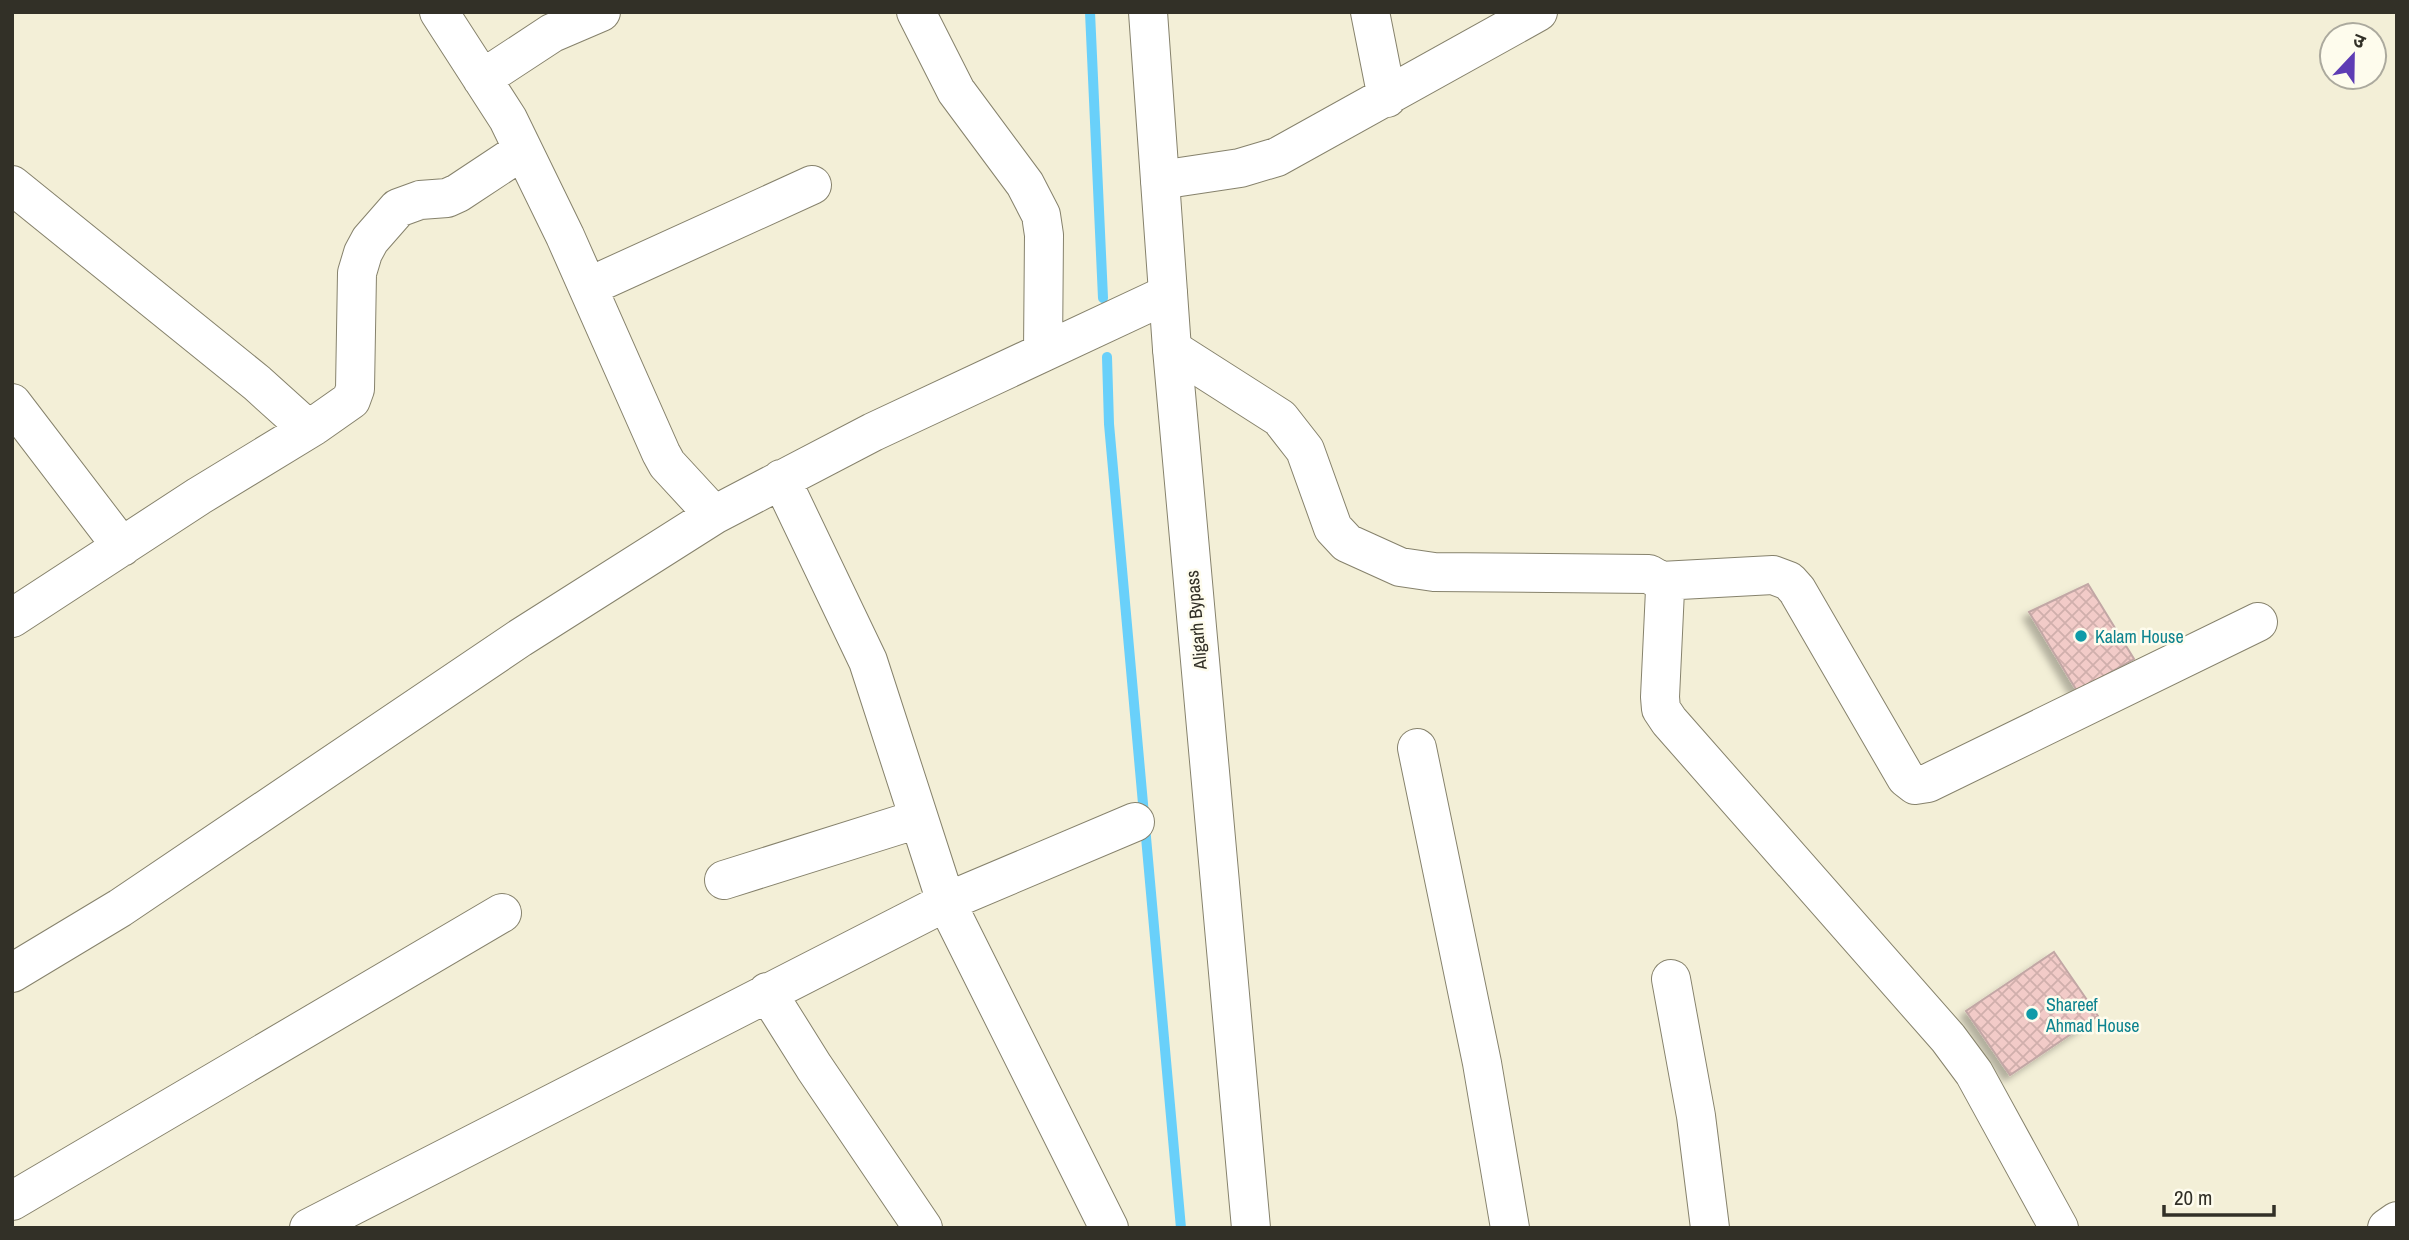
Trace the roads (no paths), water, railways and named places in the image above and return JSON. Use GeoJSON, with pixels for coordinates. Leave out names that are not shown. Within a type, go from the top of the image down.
{"type":"FeatureCollection","features":[{"type":"Feature","properties":{"kind":"main road"},"geometry":{"type":"LineString","coordinates":[[439,12],[508,119],[588,287],[667,464],[714,515]]}},
{"type":"Feature","properties":{"kind":"main road"},"geometry":{"type":"LineString","coordinates":[[482,79],[552,33],[601,12]]}},
{"type":"Feature","properties":{"kind":"main road"},"geometry":{"type":"LineString","coordinates":[[916,12],[956,91],[1025,184],[1038,208],[1044,235],[1043,352]]}},
{"type":"Feature","properties":{"kind":"main road","name":"Aligarh Bypass"},"geometry":{"type":"LineString","coordinates":[[1148,12],[1171,349],[1251,1228]]}},
{"type":"Feature","properties":{"kind":"main road"},"geometry":{"type":"LineString","coordinates":[[1370,12],[1387,98]]}},
{"type":"Feature","properties":{"kind":"main road"},"geometry":{"type":"LineString","coordinates":[[1160,180],[1240,168],[1277,157],[1538,12]]}},
{"type":"Feature","properties":{"kind":"main road"},"geometry":{"type":"LineString","coordinates":[[12,618],[351,400],[355,389],[357,274],[370,240],[398,208],[420,200],[447,198],[458,193],[523,150]]}},
{"type":"Feature","properties":{"kind":"main road"},"geometry":{"type":"LineString","coordinates":[[12,185],[257,383],[308,429]]}},
{"type":"Feature","properties":{"kind":"main road"},"geometry":{"type":"LineString","coordinates":[[588,287],[812,185]]}},
{"type":"Feature","properties":{"kind":"main road"},"geometry":{"type":"LineString","coordinates":[[12,973],[120,908],[520,638],[714,515],[873,432],[1168,294]]}},
{"type":"Feature","properties":{"kind":"main road"},"geometry":{"type":"LineString","coordinates":[[1171,349],[1280,418],[1305,450],[1333,528],[1347,543],[1400,566],[1434,572],[1648,575],[1661,581],[1773,575],[1789,581],[1797,590],[1906,778],[1915,785],[1928,783],[2258,622]]}},
{"type":"Feature","properties":{"kind":"main road"},"geometry":{"type":"LineString","coordinates":[[12,402],[122,547]]}},
{"type":"Feature","properties":{"kind":"main road"},"geometry":{"type":"LineString","coordinates":[[781,479],[868,661],[946,902],[1109,1228]]}},
{"type":"Feature","properties":{"kind":"main road"},"geometry":{"type":"LineString","coordinates":[[1661,581],[1665,590],[1661,709],[1948,1038],[1973,1073],[2059,1228]]}},
{"type":"Feature","properties":{"kind":"main road"},"geometry":{"type":"LineString","coordinates":[[1417,748],[1482,1063],[1510,1228]]}},
{"type":"Feature","properties":{"kind":"main road"},"geometry":{"type":"LineString","coordinates":[[724,880],[918,819]]}},
{"type":"Feature","properties":{"kind":"main road"},"geometry":{"type":"LineString","coordinates":[[309,1228],[946,902],[1135,822]]}},
{"type":"Feature","properties":{"kind":"main road"},"geometry":{"type":"LineString","coordinates":[[12,1201],[502,913]]}},
{"type":"Feature","properties":{"kind":"main road"},"geometry":{"type":"LineString","coordinates":[[1671,979],[1696,1116],[1710,1228]]}},
{"type":"Feature","properties":{"kind":"main road"},"geometry":{"type":"LineString","coordinates":[[767,992],[814,1067],[923,1228]]}},
{"type":"Feature","properties":{"kind":"main road"},"geometry":{"type":"LineString","coordinates":[[2387,1228],[2397,1221]]}},
{"type":"Feature","properties":{"kind":"waterway"},"geometry":{"type":"LineString","coordinates":[[1090,12],[1103,298]]}},
{"type":"Feature","properties":{"kind":"waterway"},"geometry":{"type":"LineString","coordinates":[[1107,357],[1109,424],[1181,1228]]}},
{"type":"Feature","properties":{"kind":"place","name":"Kalam House"},"geometry":{"type":"Point","coordinates":[2081,636]}},
{"type":"Feature","properties":{"kind":"place","name":"Shareef Ahmad House"},"geometry":{"type":"Point","coordinates":[2032,1014]}}]}
